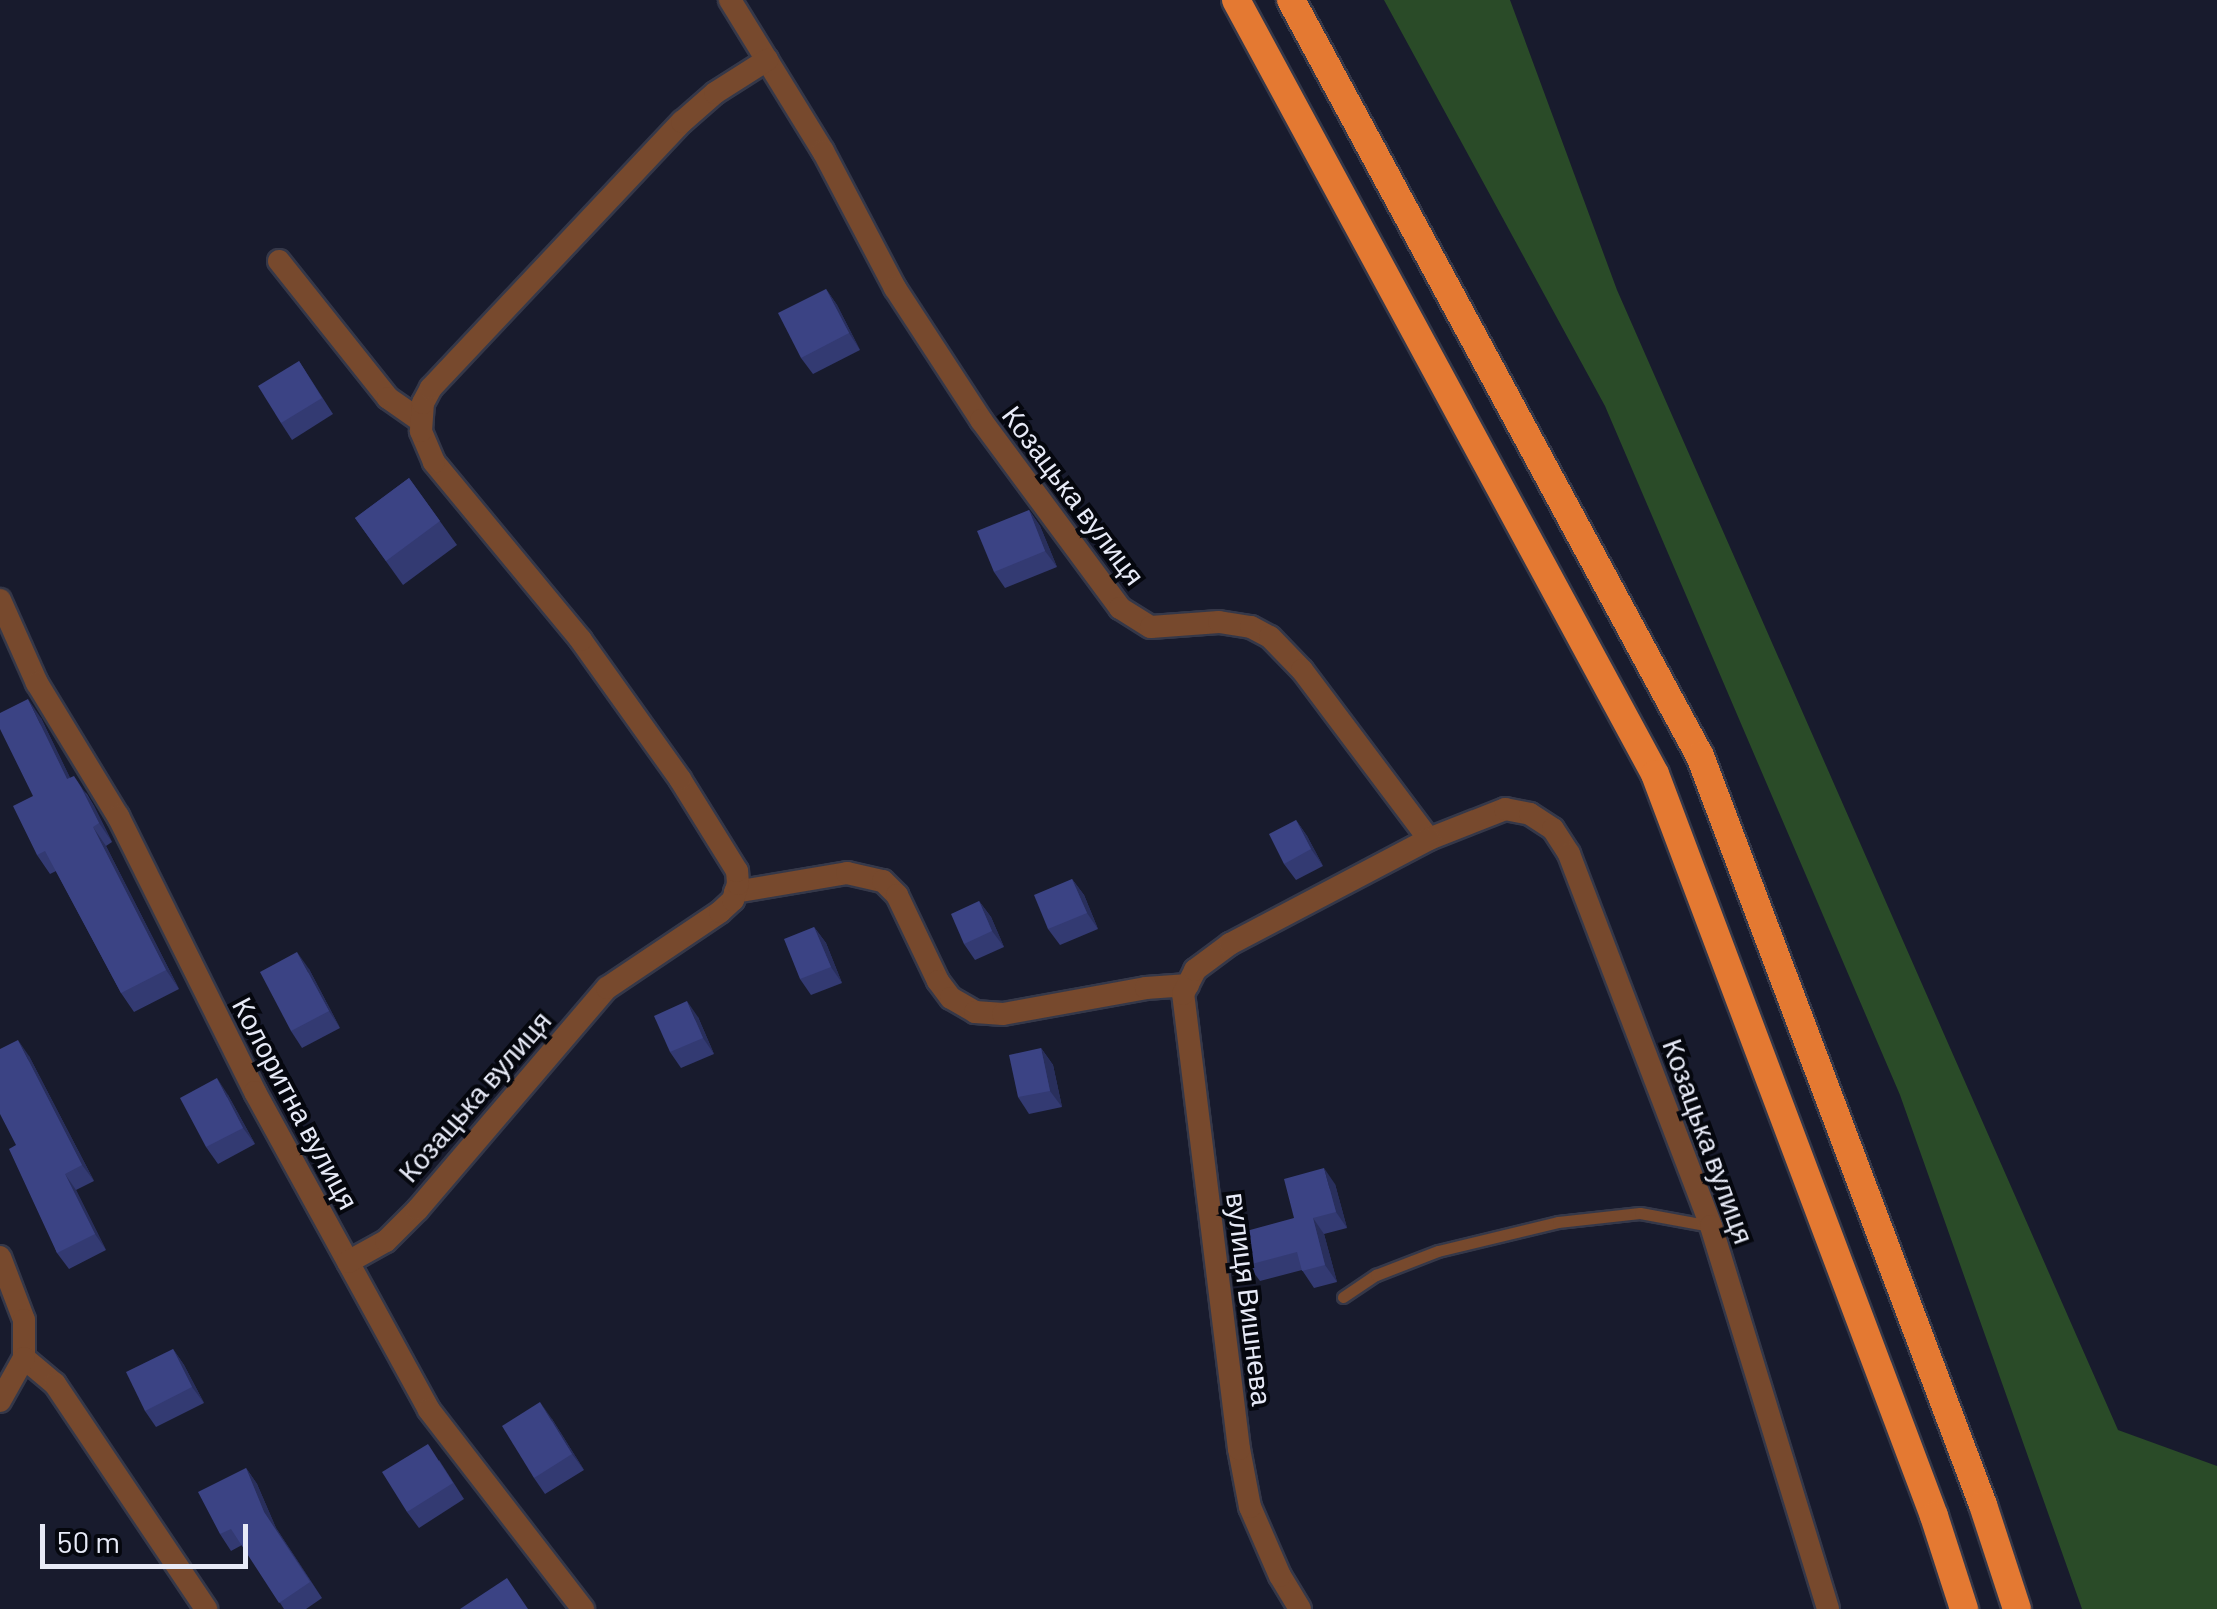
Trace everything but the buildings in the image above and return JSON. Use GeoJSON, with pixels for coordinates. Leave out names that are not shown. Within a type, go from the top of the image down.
{"type":"FeatureCollection","features":[{"type":"Feature","properties":{"kind":"highway"},"geometry":{"type":"LineString","coordinates":[[1236,0],[1655,774],[1934,1516],[1964,1609]]}},
{"type":"Feature","properties":{"kind":"highway"},"geometry":{"type":"LineString","coordinates":[[1291,0],[1700,756],[1976,1486],[2017,1609]]}},
{"type":"Feature","properties":{"kind":"street","name":"Козацька вулиця"},"geometry":{"type":"LineString","coordinates":[[730,0],[822,150],[895,288],[981,420],[1120,608],[1150,626],[1219,622],[1252,628],[1270,637],[1302,670],[1429,839]]}},
{"type":"Feature","properties":{"kind":"street"},"geometry":{"type":"LineString","coordinates":[[766,60],[716,93],[682,122],[432,388],[422,403],[421,421],[434,462],[581,640],[680,779],[737,870],[736,892],[847,873],[882,881],[897,895],[938,981],[951,998],[976,1012],[1003,1014],[1146,988],[1188,985]]}},
{"type":"Feature","properties":{"kind":"street"},"geometry":{"type":"LineString","coordinates":[[279,261],[388,398],[421,421]]}},
{"type":"Feature","properties":{"kind":"street","name":"Колоритна вулиця"},"geometry":{"type":"LineString","coordinates":[[0,600],[37,683],[118,816],[254,1092],[430,1410],[583,1609]]}},
{"type":"Feature","properties":{"kind":"street","name":"Козацька вулиця"},"geometry":{"type":"LineString","coordinates":[[1188,985],[1195,970],[1230,944],[1429,839],[1505,809],[1530,814],[1553,830],[1569,854],[1711,1226],[1828,1609]]}},
{"type":"Feature","properties":{"kind":"street","name":"Козацька вулиця"},"geometry":{"type":"LineString","coordinates":[[348,1262],[386,1241],[418,1209],[607,988],[720,912],[736,892]]}},
{"type":"Feature","properties":{"kind":"street","name":"вулиця Вишнева"},"geometry":{"type":"LineString","coordinates":[[1188,985],[1183,994],[1187,1037],[1238,1449],[1250,1506],[1280,1576],[1300,1609]]}},
{"type":"Feature","properties":{"kind":"street"},"geometry":{"type":"LineString","coordinates":[[0,1257],[24,1320],[24,1358],[0,1401]]}},
{"type":"Feature","properties":{"kind":"street"},"geometry":{"type":"LineString","coordinates":[[24,1358],[55,1384],[206,1609]]}},
{"type":"Feature","properties":{"kind":"lane"},"geometry":{"type":"LineString","coordinates":[[1342,1297],[1376,1275],[1438,1251],[1558,1222],[1640,1213],[1711,1226]]}},
{"type":"Feature","properties":{"kind":"green space"},"geometry":{"type":"Polygon","coordinates":[[[1384,0],[1510,0],[1617,290],[2118,1430],[2217,1466],[2217,1609],[2082,1609],[1900,1095],[1605,406],[1384,0]]]}}]}
